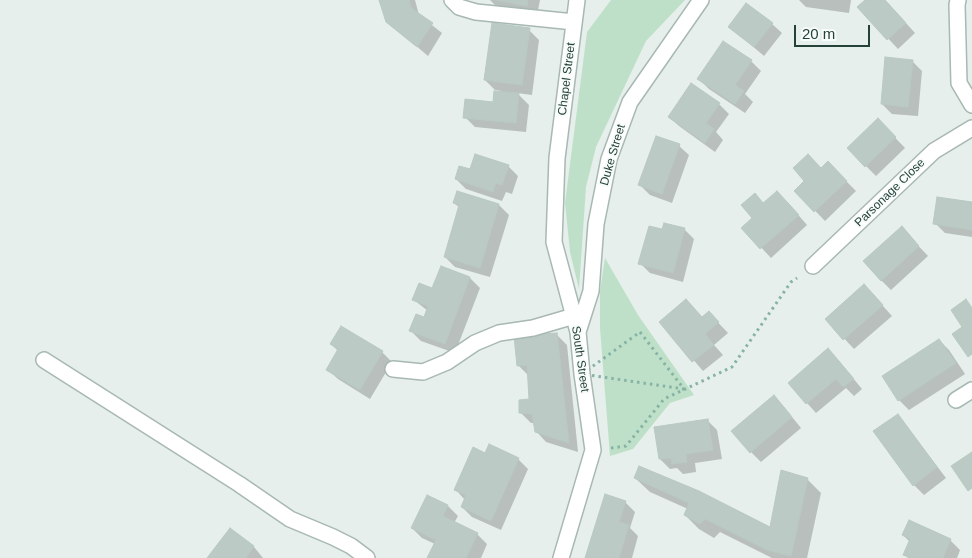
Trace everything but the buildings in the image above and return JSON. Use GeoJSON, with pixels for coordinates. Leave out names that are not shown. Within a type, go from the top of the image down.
{"type":"FeatureCollection","features":[{"type":"Feature","properties":{"kind":"street"},"geometry":{"type":"LineString","coordinates":[[452,0],[459,7],[476,12],[574,22]]}},
{"type":"Feature","properties":{"kind":"street","name":"Chapel Street"},"geometry":{"type":"LineString","coordinates":[[556,158],[576,0]]}},
{"type":"Feature","properties":{"kind":"street","name":"Duke Street"},"geometry":{"type":"LineString","coordinates":[[578,332],[591,291],[596,224],[609,159],[630,102],[701,0]]}},
{"type":"Feature","properties":{"kind":"street"},"geometry":{"type":"LineString","coordinates":[[958,0],[956,5],[959,83],[972,105]]}},
{"type":"Feature","properties":{"kind":"street","name":"Parsonage Close"},"geometry":{"type":"LineString","coordinates":[[812,266],[934,151],[972,128]]}},
{"type":"Feature","properties":{"kind":"street","name":"South Street"},"geometry":{"type":"LineString","coordinates":[[556,158],[554,242],[578,332],[593,450],[561,558]]}},
{"type":"Feature","properties":{"kind":"street"},"geometry":{"type":"LineString","coordinates":[[393,369],[423,372],[447,362],[475,343],[499,333],[533,328],[574,316]]}},
{"type":"Feature","properties":{"kind":"street"},"geometry":{"type":"LineString","coordinates":[[44,360],[239,484],[290,520],[333,537],[367,558]]}},
{"type":"Feature","properties":{"kind":"street"},"geometry":{"type":"LineString","coordinates":[[956,400],[972,390]]}},
{"type":"Feature","properties":{"kind":"path"},"geometry":{"type":"LineString","coordinates":[[593,450],[626,446],[664,399],[732,367],[791,282],[812,266]]}},
{"type":"Feature","properties":{"kind":"path"},"geometry":{"type":"LineString","coordinates":[[582,374],[640,332],[684,389]]}},
{"type":"Feature","properties":{"kind":"path"},"geometry":{"type":"LineString","coordinates":[[582,374],[684,389]]}},
{"type":"Feature","properties":{"kind":"green space"},"geometry":{"type":"Polygon","coordinates":[[[611,0],[685,0],[646,41],[596,147],[586,187],[579,289],[570,252],[565,203],[587,32],[611,0]]]}},
{"type":"Feature","properties":{"kind":"green space"},"geometry":{"type":"Polygon","coordinates":[[[605,258],[638,315],[694,395],[670,403],[633,449],[610,456],[600,328],[600,291],[605,258]]]}}]}
